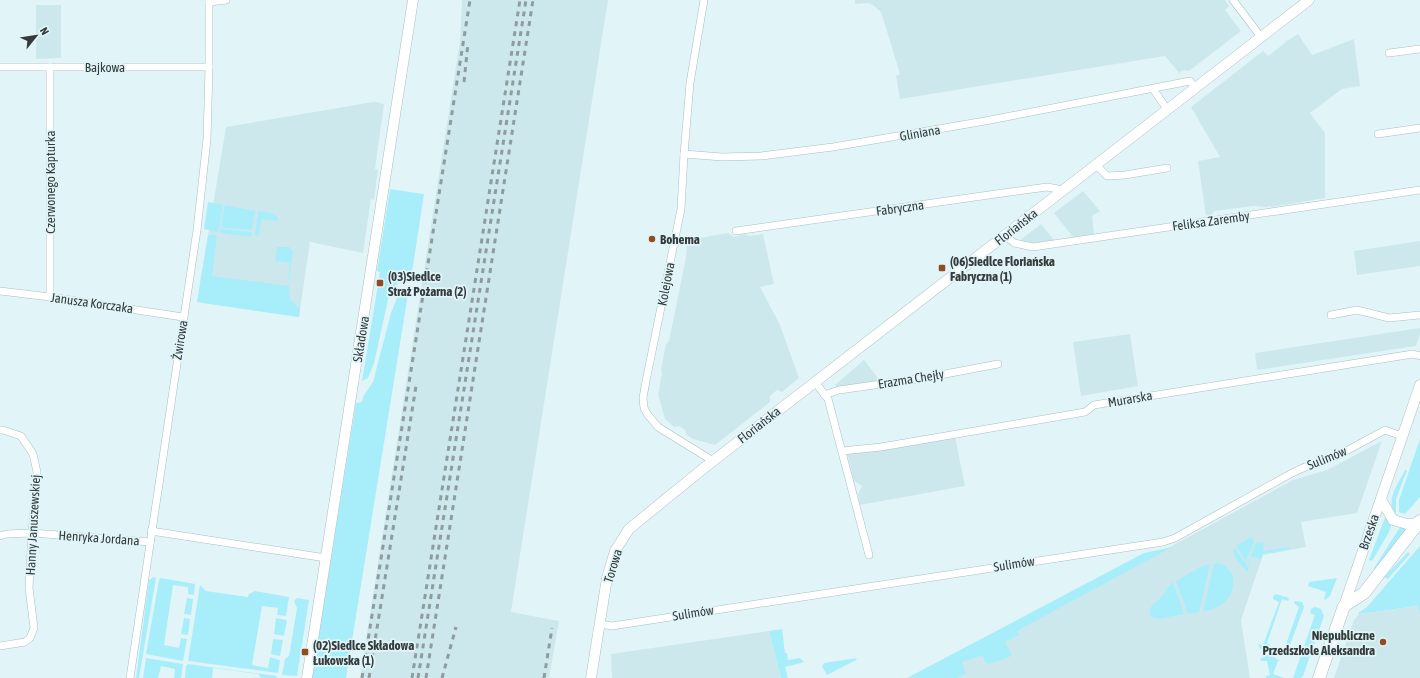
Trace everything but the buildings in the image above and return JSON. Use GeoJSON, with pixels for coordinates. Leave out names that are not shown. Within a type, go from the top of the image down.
{"type":"FeatureCollection","features":[{"type":"Feature","properties":{"kind":"main road"},"geometry":{"type":"LineString","coordinates":[[1344,606],[1364,593],[1419,522]]}},
{"type":"Feature","properties":{"kind":"main road","name":"Brzeska"},"geometry":{"type":"LineString","coordinates":[[1319,678],[1344,606]]}},
{"type":"Feature","properties":{"kind":"street"},"geometry":{"type":"LineString","coordinates":[[209,1],[226,0]]}},
{"type":"Feature","properties":{"kind":"street","name":"Składowa"},"geometry":{"type":"LineString","coordinates":[[307,678],[413,0]]}},
{"type":"Feature","properties":{"kind":"street","name":"Kolejowa"},"geometry":{"type":"LineString","coordinates":[[704,0],[690,84],[681,209],[646,381],[644,408],[658,427],[713,461]]}},
{"type":"Feature","properties":{"kind":"street"},"geometry":{"type":"LineString","coordinates":[[1233,0],[1261,37]]}},
{"type":"Feature","properties":{"kind":"street","name":"Floriańska"},"geometry":{"type":"LineString","coordinates":[[704,468],[1096,165],[1167,109],[1192,84],[1261,37],[1309,0]]}},
{"type":"Feature","properties":{"kind":"street","name":"Żwirowa"},"geometry":{"type":"LineString","coordinates":[[130,678],[197,230],[207,139],[209,1]]}},
{"type":"Feature","properties":{"kind":"street"},"geometry":{"type":"LineString","coordinates":[[1389,53],[1420,49]]}},
{"type":"Feature","properties":{"kind":"street","name":"Bajkowa"},"geometry":{"type":"LineString","coordinates":[[0,67],[209,67]]}},
{"type":"Feature","properties":{"kind":"street","name":"Czerwonego Kapturka"},"geometry":{"type":"LineString","coordinates":[[50,68],[50,297]]}},
{"type":"Feature","properties":{"kind":"street","name":"Gliniana"},"geometry":{"type":"LineString","coordinates":[[684,154],[722,157],[761,156],[833,147],[978,122],[1153,89],[1192,84]]}},
{"type":"Feature","properties":{"kind":"street"},"geometry":{"type":"LineString","coordinates":[[1153,89],[1167,109]]}},
{"type":"Feature","properties":{"kind":"street"},"geometry":{"type":"LineString","coordinates":[[1378,134],[1420,128]]}},
{"type":"Feature","properties":{"kind":"street"},"geometry":{"type":"LineString","coordinates":[[1096,165],[1107,176],[1125,175],[1167,168]]}},
{"type":"Feature","properties":{"kind":"street","name":"Fabryczna"},"geometry":{"type":"LineString","coordinates":[[736,231],[1047,187],[1063,190]]}},
{"type":"Feature","properties":{"kind":"street","name":"Feliksa Zaremby"},"geometry":{"type":"LineString","coordinates":[[1006,234],[1014,243],[1033,246],[1420,190]]}},
{"type":"Feature","properties":{"kind":"street","name":"Janusza Korczaka"},"geometry":{"type":"LineString","coordinates":[[0,291],[183,317]]}},
{"type":"Feature","properties":{"kind":"street"},"geometry":{"type":"LineString","coordinates":[[1331,315],[1357,310],[1389,318],[1420,315]]}},
{"type":"Feature","properties":{"kind":"street","name":"Murarska"},"geometry":{"type":"LineString","coordinates":[[842,451],[881,447],[1085,412],[1094,405],[1176,391],[1412,354],[1420,356]]}},
{"type":"Feature","properties":{"kind":"street","name":"Erazma Chejły"},"geometry":{"type":"LineString","coordinates":[[824,395],[839,390],[924,378],[998,364]]}},
{"type":"Feature","properties":{"kind":"street"},"geometry":{"type":"LineString","coordinates":[[815,382],[828,399],[868,556]]}},
{"type":"Feature","properties":{"kind":"street","name":"Brzeska"},"geometry":{"type":"LineString","coordinates":[[1344,606],[1420,385]]}},
{"type":"Feature","properties":{"kind":"street","name":"Hanny Januszewskiej"},"geometry":{"type":"LineString","coordinates":[[0,430],[21,436],[33,454],[37,472],[32,533],[30,588],[34,628],[30,638],[25,642],[0,646]]}},
{"type":"Feature","properties":{"kind":"street","name":"Sulimów"},"geometry":{"type":"LineString","coordinates":[[600,624],[612,626],[1163,542],[1175,538],[1292,473],[1335,457],[1385,430],[1402,436]]}},
{"type":"Feature","properties":{"kind":"street","name":"Torowa"},"geometry":{"type":"LineString","coordinates":[[591,678],[607,578],[615,551],[629,529],[704,468]]}},
{"type":"Feature","properties":{"kind":"street"},"geometry":{"type":"LineString","coordinates":[[1381,499],[1393,520],[1407,524],[1419,522]]}},
{"type":"Feature","properties":{"kind":"street"},"geometry":{"type":"LineString","coordinates":[[151,531],[326,558]]}},
{"type":"Feature","properties":{"kind":"street","name":"Henryka Jordana"},"geometry":{"type":"LineString","coordinates":[[0,536],[7,534],[32,533],[150,542]]}},
{"type":"Feature","properties":{"kind":"shaded area"},"geometry":{"type":"Polygon","coordinates":[[[462,0],[608,0],[511,612],[559,621],[549,678],[360,678],[460,41],[462,0]]]}},
{"type":"Feature","properties":{"kind":"shaded area"},"geometry":{"type":"Polygon","coordinates":[[[855,0],[1225,0],[1229,6],[1225,10],[1241,31],[1189,71],[1184,70],[1180,72],[1180,74],[1165,56],[900,99],[896,76],[900,74],[881,12],[873,5],[868,3],[855,4],[855,0]]]}},
{"type":"Feature","properties":{"kind":"shaded area"},"geometry":{"type":"Polygon","coordinates":[[[36,5],[61,5],[61,58],[36,59],[36,5]]]}},
{"type":"Feature","properties":{"kind":"shaded area"},"geometry":{"type":"Polygon","coordinates":[[[1298,34],[1312,55],[1354,39],[1360,86],[1342,89],[1310,113],[1325,133],[1325,198],[1272,207],[1253,206],[1214,211],[1211,216],[1206,216],[1198,161],[1220,157],[1191,107],[1263,51],[1268,56],[1285,43],[1286,40],[1287,41],[1298,34]]]}},
{"type":"Feature","properties":{"kind":"shaded area"},"geometry":{"type":"Polygon","coordinates":[[[373,102],[384,104],[375,169],[378,170],[374,200],[371,199],[363,253],[310,242],[299,317],[197,302],[226,127],[373,102]]]}},
{"type":"Feature","properties":{"kind":"shaded area"},"geometry":{"type":"Polygon","coordinates":[[[390,189],[424,194],[411,279],[408,281],[401,281],[390,291],[374,363],[368,378],[362,381],[380,272],[377,271],[390,189]]]}},
{"type":"Feature","properties":{"kind":"shaded area"},"geometry":{"type":"Polygon","coordinates":[[[1083,191],[1100,211],[1092,216],[1094,234],[1073,237],[1054,213],[1083,191]]]}},
{"type":"Feature","properties":{"kind":"shaded area"},"geometry":{"type":"Polygon","coordinates":[[[208,202],[223,205],[219,230],[217,232],[204,229],[208,202]]]}},
{"type":"Feature","properties":{"kind":"shaded area"},"geometry":{"type":"Polygon","coordinates":[[[225,205],[255,211],[252,230],[223,228],[221,225],[225,205]]]}},
{"type":"Feature","properties":{"kind":"shaded area"},"geometry":{"type":"Polygon","coordinates":[[[258,211],[272,213],[278,217],[278,221],[261,219],[259,236],[255,235],[258,211]]]}},
{"type":"Feature","properties":{"kind":"shaded area"},"geometry":{"type":"Polygon","coordinates":[[[1041,224],[1054,240],[1034,243],[1019,241],[1041,224]]]}},
{"type":"Feature","properties":{"kind":"shaded area"},"geometry":{"type":"Polygon","coordinates":[[[220,230],[251,232],[252,235],[250,237],[221,233],[220,230]]]}},
{"type":"Feature","properties":{"kind":"shaded area"},"geometry":{"type":"Polygon","coordinates":[[[728,233],[734,237],[744,234],[750,236],[763,234],[774,284],[760,287],[780,325],[799,378],[782,392],[777,390],[770,396],[770,402],[715,445],[693,439],[679,426],[674,427],[665,419],[658,395],[666,344],[669,341],[686,257],[687,240],[728,233]]]}},
{"type":"Feature","properties":{"kind":"shaded area"},"geometry":{"type":"Polygon","coordinates":[[[208,235],[216,235],[217,238],[212,276],[289,286],[290,299],[300,309],[299,317],[197,302],[208,235]]]}},
{"type":"Feature","properties":{"kind":"shaded area"},"geometry":{"type":"Polygon","coordinates":[[[1420,241],[1420,266],[1357,275],[1354,251],[1420,241]]]}},
{"type":"Feature","properties":{"kind":"shaded area"},"geometry":{"type":"Polygon","coordinates":[[[277,247],[290,247],[293,252],[289,280],[290,263],[275,261],[277,247]]]}},
{"type":"Feature","properties":{"kind":"shaded area"},"geometry":{"type":"Polygon","coordinates":[[[403,290],[408,294],[346,678],[312,678],[356,403],[362,402],[363,397],[373,382],[391,313],[399,293],[403,290]]]}},
{"type":"Feature","properties":{"kind":"shaded area"},"geometry":{"type":"Polygon","coordinates":[[[1420,328],[1420,334],[1416,346],[1257,370],[1255,353],[1420,328]]]}},
{"type":"Feature","properties":{"kind":"shaded area"},"geometry":{"type":"Polygon","coordinates":[[[1130,334],[1138,386],[1081,396],[1073,342],[1130,334]]]}},
{"type":"Feature","properties":{"kind":"shaded area"},"geometry":{"type":"Polygon","coordinates":[[[864,360],[881,382],[838,388],[835,385],[864,360]]]}},
{"type":"Feature","properties":{"kind":"shaded area"},"geometry":{"type":"Polygon","coordinates":[[[955,437],[965,486],[860,505],[858,494],[862,486],[854,481],[847,453],[955,437]]]}},
{"type":"Feature","properties":{"kind":"shaded area"},"geometry":{"type":"Polygon","coordinates":[[[1420,439],[1420,497],[1405,514],[1399,512],[1399,500],[1420,439]]]}},
{"type":"Feature","properties":{"kind":"shaded area"},"geometry":{"type":"Polygon","coordinates":[[[1382,441],[1357,513],[1301,522],[1306,547],[1263,555],[1241,620],[1250,678],[929,678],[1293,480],[1327,470],[1382,441]]]}},
{"type":"Feature","properties":{"kind":"shaded area"},"geometry":{"type":"Polygon","coordinates":[[[1405,470],[1407,470],[1396,499],[1396,514],[1393,509],[1392,498],[1396,486],[1405,470]]]}},
{"type":"Feature","properties":{"kind":"shaded area"},"geometry":{"type":"Polygon","coordinates":[[[1385,518],[1392,523],[1389,532],[1372,561],[1369,560],[1384,520],[1385,518]]]}},
{"type":"Feature","properties":{"kind":"shaded area"},"geometry":{"type":"Polygon","coordinates":[[[1400,527],[1406,529],[1375,570],[1374,568],[1400,527]]]}},
{"type":"Feature","properties":{"kind":"shaded area"},"geometry":{"type":"Polygon","coordinates":[[[1251,537],[1254,541],[1246,561],[1236,546],[1251,537]]]}},
{"type":"Feature","properties":{"kind":"shaded area"},"geometry":{"type":"Polygon","coordinates":[[[1263,542],[1264,551],[1290,547],[1290,549],[1263,554],[1261,559],[1251,556],[1249,563],[1251,564],[1250,566],[1248,563],[1255,544],[1263,542]]]}},
{"type":"Feature","properties":{"kind":"shaded area"},"geometry":{"type":"Polygon","coordinates":[[[1420,546],[1420,612],[1418,606],[1359,614],[1358,613],[1367,607],[1420,546]]]}},
{"type":"Feature","properties":{"kind":"shaded area"},"geometry":{"type":"Polygon","coordinates":[[[1172,547],[1017,631],[1019,635],[1005,642],[1012,655],[1009,657],[989,664],[985,662],[983,655],[962,662],[966,674],[956,678],[907,678],[1144,553],[1172,547]]]}},
{"type":"Feature","properties":{"kind":"shaded area"},"geometry":{"type":"Polygon","coordinates":[[[1234,547],[1249,568],[1248,572],[1235,557],[1233,550],[1234,547]]]}},
{"type":"Feature","properties":{"kind":"shaded area"},"geometry":{"type":"Polygon","coordinates":[[[1408,552],[1410,554],[1388,579],[1384,577],[1408,552]]]}},
{"type":"Feature","properties":{"kind":"shaded area"},"geometry":{"type":"Polygon","coordinates":[[[1214,563],[1224,565],[1230,571],[1233,578],[1233,587],[1230,595],[1224,603],[1215,608],[1203,611],[1214,563]]]}},
{"type":"Feature","properties":{"kind":"shaded area"},"geometry":{"type":"Polygon","coordinates":[[[1210,564],[1199,612],[1188,614],[1176,581],[1202,566],[1210,564]]]}},
{"type":"Feature","properties":{"kind":"shaded area"},"geometry":{"type":"Polygon","coordinates":[[[154,577],[156,578],[139,678],[136,678],[149,580],[154,577]]]}},
{"type":"Feature","properties":{"kind":"shaded area"},"geometry":{"type":"Polygon","coordinates":[[[161,578],[195,584],[194,595],[188,594],[188,587],[173,585],[164,645],[179,648],[181,638],[187,639],[183,661],[146,654],[159,580],[161,578]]]}},
{"type":"Feature","properties":{"kind":"shaded area"},"geometry":{"type":"Polygon","coordinates":[[[1337,578],[1330,596],[1325,600],[1326,592],[1308,586],[1309,582],[1337,578]]]}},
{"type":"Feature","properties":{"kind":"shaded area"},"geometry":{"type":"Polygon","coordinates":[[[1173,582],[1184,614],[1158,619],[1151,617],[1150,608],[1173,582]]]}},
{"type":"Feature","properties":{"kind":"shaded area"},"geometry":{"type":"Polygon","coordinates":[[[200,585],[206,591],[248,597],[249,594],[255,591],[289,597],[286,616],[277,615],[278,608],[262,606],[252,665],[268,668],[270,657],[280,660],[278,673],[188,661],[200,585]]]}},
{"type":"Feature","properties":{"kind":"shaded area"},"geometry":{"type":"Polygon","coordinates":[[[1276,594],[1289,598],[1288,601],[1282,599],[1267,643],[1271,645],[1264,650],[1260,649],[1258,644],[1263,645],[1279,602],[1273,599],[1273,596],[1276,594]]]}},
{"type":"Feature","properties":{"kind":"shaded area"},"geometry":{"type":"Polygon","coordinates":[[[187,598],[193,599],[191,615],[184,614],[187,598]]]}},
{"type":"Feature","properties":{"kind":"shaded area"},"geometry":{"type":"Polygon","coordinates":[[[297,598],[309,600],[297,676],[282,675],[285,659],[289,656],[297,608],[294,601],[297,598]]]}},
{"type":"Feature","properties":{"kind":"shaded area"},"geometry":{"type":"Polygon","coordinates":[[[1295,601],[1302,602],[1304,607],[1287,653],[1281,656],[1275,651],[1277,648],[1284,650],[1299,607],[1294,603],[1295,601]]]}},
{"type":"Feature","properties":{"kind":"shaded area","name":"Niepubliczne Przedszkole Aleksandra"},"geometry":{"type":"Polygon","coordinates":[[[1419,606],[1420,678],[1334,678],[1354,620],[1359,614],[1419,606]]]}},
{"type":"Feature","properties":{"kind":"shaded area"},"geometry":{"type":"Polygon","coordinates":[[[1315,607],[1321,609],[1324,616],[1303,676],[1301,678],[1293,678],[1315,615],[1310,613],[1311,609],[1315,607]]]}},
{"type":"Feature","properties":{"kind":"shaded area"},"geometry":{"type":"Polygon","coordinates":[[[184,618],[190,619],[188,635],[181,634],[184,618]]]}},
{"type":"Feature","properties":{"kind":"shaded area"},"geometry":{"type":"Polygon","coordinates":[[[276,618],[287,620],[284,636],[274,634],[276,618]]]}},
{"type":"Feature","properties":{"kind":"shaded area"},"geometry":{"type":"Polygon","coordinates":[[[782,629],[785,653],[787,653],[788,660],[800,658],[804,662],[785,667],[788,678],[781,678],[769,631],[782,629]]]}},
{"type":"Feature","properties":{"kind":"shaded area"},"geometry":{"type":"Polygon","coordinates":[[[769,631],[781,678],[612,678],[611,654],[769,631]]]}},
{"type":"Feature","properties":{"kind":"shaded area"},"geometry":{"type":"Polygon","coordinates":[[[273,639],[283,640],[280,656],[271,654],[273,639]]]}},
{"type":"Feature","properties":{"kind":"shaded area"},"geometry":{"type":"Polygon","coordinates":[[[1269,654],[1280,661],[1278,661],[1273,674],[1284,678],[1266,678],[1266,676],[1270,675],[1267,661],[1261,661],[1260,659],[1269,654]]]}},
{"type":"Feature","properties":{"kind":"shaded area"},"geometry":{"type":"Polygon","coordinates":[[[146,658],[183,664],[181,678],[174,678],[175,669],[161,666],[158,678],[143,678],[146,658]]]}},
{"type":"Feature","properties":{"kind":"shaded area"},"geometry":{"type":"Polygon","coordinates":[[[857,658],[856,660],[827,675],[822,666],[824,663],[857,658]]]}},
{"type":"Feature","properties":{"kind":"shaded area"},"geometry":{"type":"Polygon","coordinates":[[[188,664],[277,676],[276,678],[261,678],[258,674],[213,668],[212,678],[185,678],[186,666],[188,664]]]}},
{"type":"Feature","properties":{"kind":"railway"},"geometry":{"type":"LineString","coordinates":[[362,678],[470,0]]}},
{"type":"Feature","properties":{"kind":"railway"},"geometry":{"type":"LineString","coordinates":[[412,678],[520,0]]}},
{"type":"Feature","properties":{"kind":"railway"},"geometry":{"type":"LineString","coordinates":[[418,678],[526,0]]}},
{"type":"Feature","properties":{"kind":"railway"},"geometry":{"type":"LineString","coordinates":[[426,678],[533,0]]}},
{"type":"Feature","properties":{"kind":"railway"},"geometry":{"type":"LineString","coordinates":[[464,82],[468,43]]}},
{"type":"Feature","properties":{"kind":"railway"},"geometry":{"type":"LineString","coordinates":[[369,678],[416,386]]}},
{"type":"Feature","properties":{"kind":"railway"},"geometry":{"type":"LineString","coordinates":[[442,678],[456,627]]}},
{"type":"Feature","properties":{"kind":"railway"},"geometry":{"type":"LineString","coordinates":[[544,678],[552,628]]}},
{"type":"Feature","properties":{"kind":"place","name":"Bohema"},"geometry":{"type":"Point","coordinates":[652,239]}},
{"type":"Feature","properties":{"kind":"place","name":"(06)Siedlce Floriańska Fabryczna (1)"},"geometry":{"type":"Point","coordinates":[942,268]}},
{"type":"Feature","properties":{"kind":"place","name":"(03)Siedlce Straż Pożarna (2)"},"geometry":{"type":"Point","coordinates":[380,283]}},
{"type":"Feature","properties":{"kind":"place","name":"Niepubliczne Przedszkole Aleksandra"},"geometry":{"type":"Point","coordinates":[1383,642]}},
{"type":"Feature","properties":{"kind":"place","name":"(02)Siedlce Składowa Łukowska (1)"},"geometry":{"type":"Point","coordinates":[305,652]}}]}
